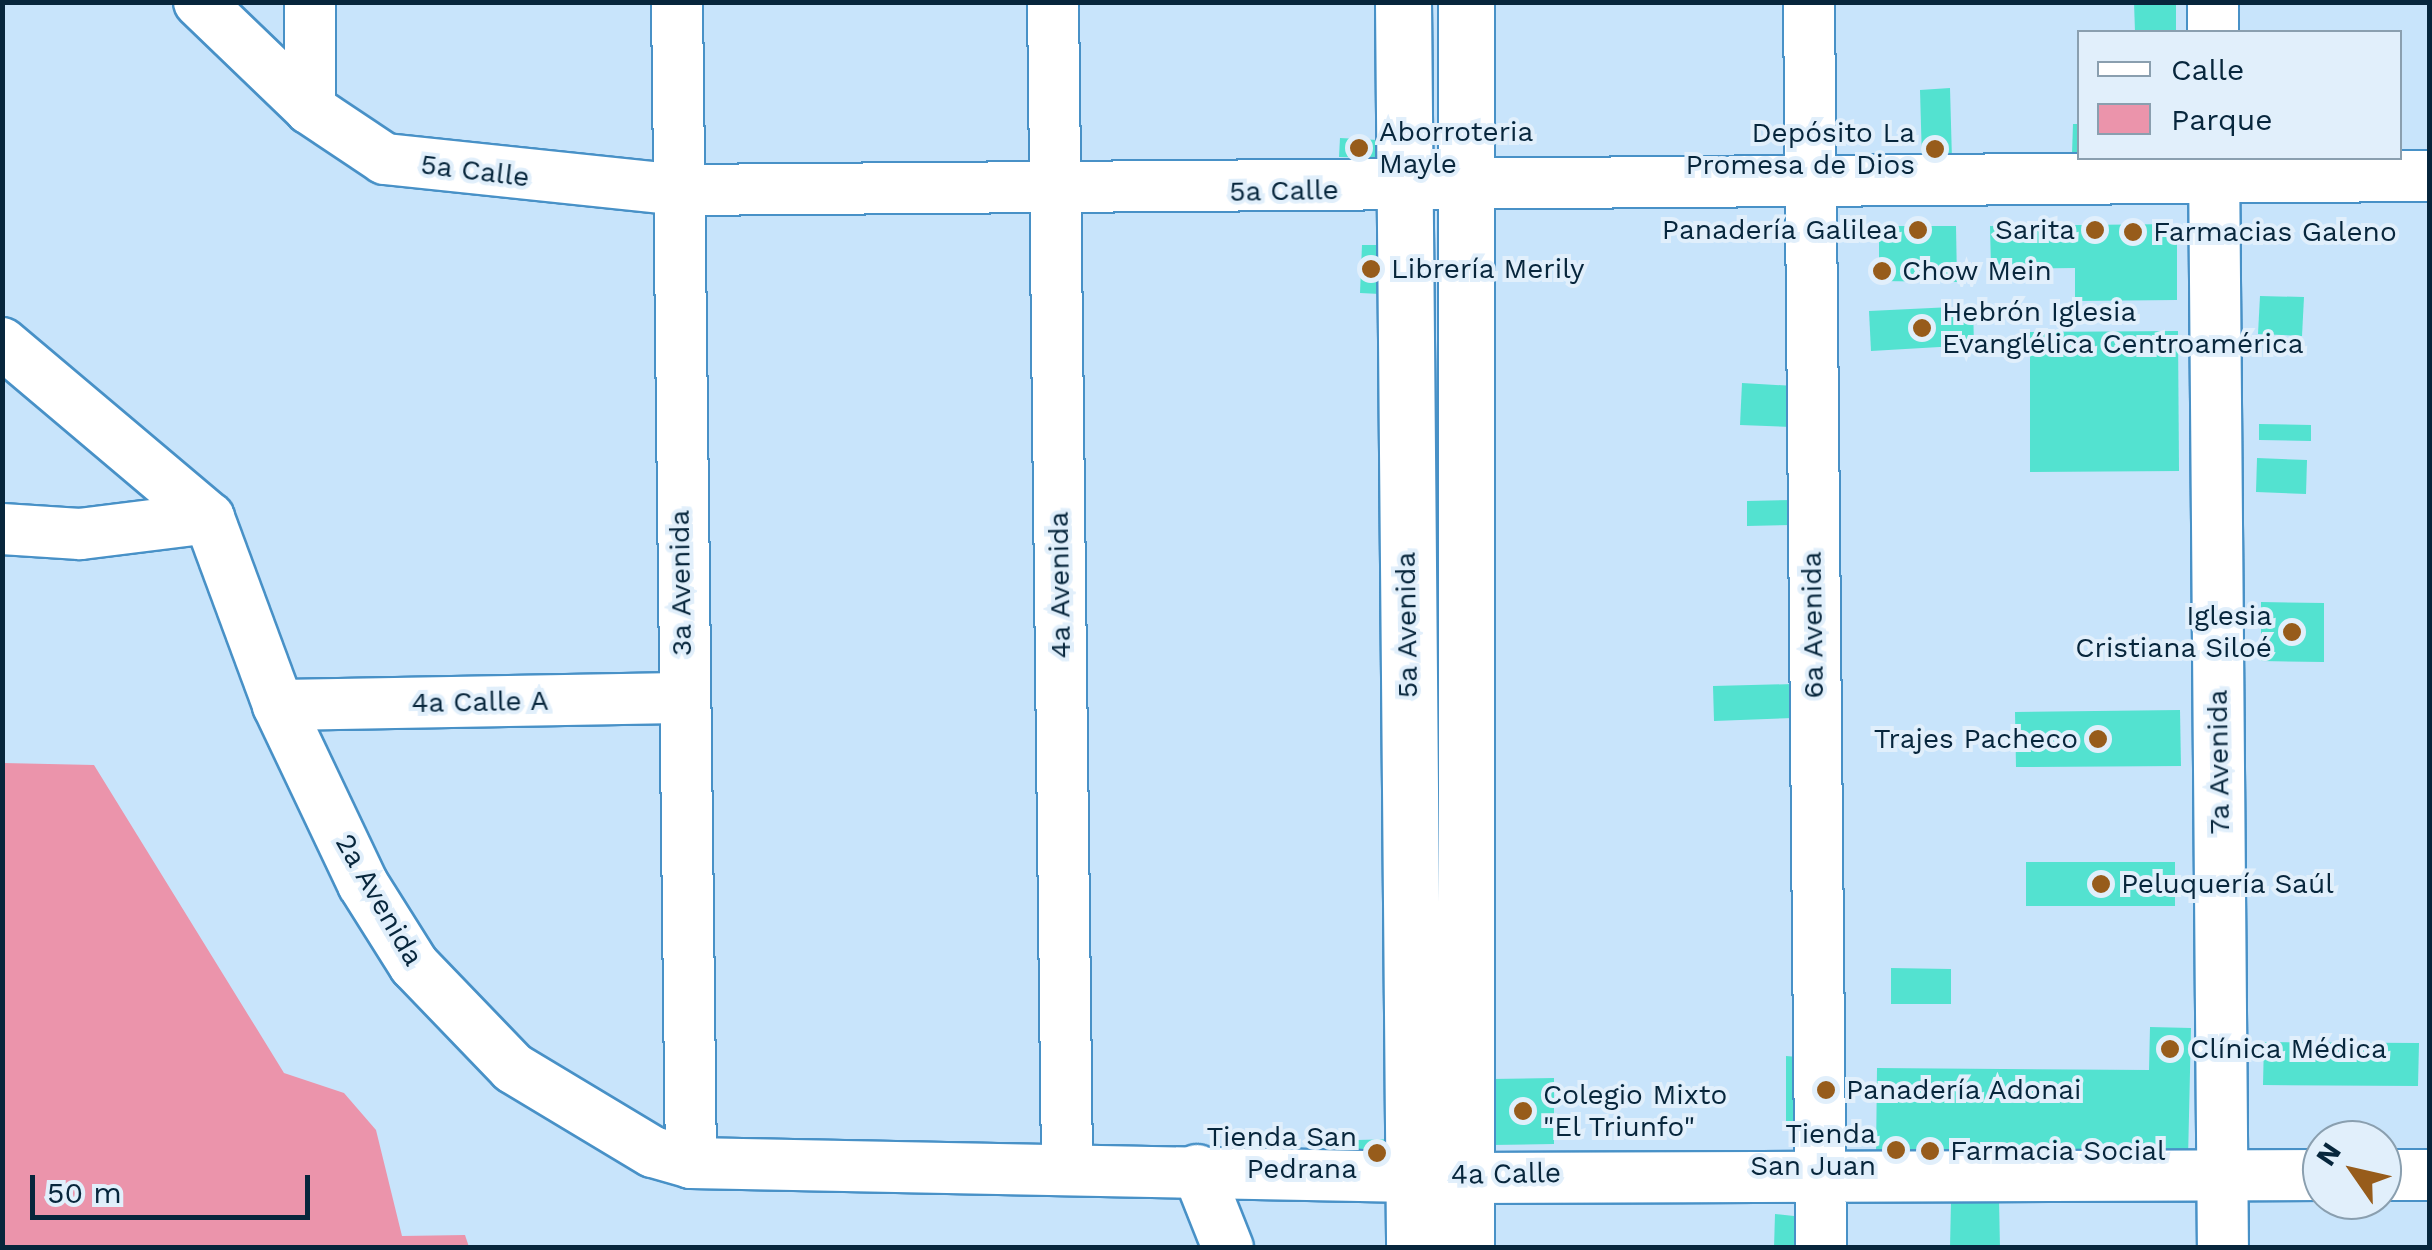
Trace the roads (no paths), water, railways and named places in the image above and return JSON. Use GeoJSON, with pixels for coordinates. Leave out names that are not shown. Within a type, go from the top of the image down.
{"type":"FeatureCollection","features":[{"type":"Feature","properties":{"kind":"main road","name":"5a Avenida"},"geometry":{"type":"LineString","coordinates":[[1402,2],[1403,190],[1439,1176],[1466,1248]]}},
{"type":"Feature","properties":{"kind":"main road","name":"5a Avenida"},"geometry":{"type":"LineString","coordinates":[[1414,1248],[1439,1176],[1468,188],[1466,2]]}},
{"type":"Feature","properties":{"kind":"street","name":"5a Calle"},"geometry":{"type":"LineString","coordinates":[[199,2],[310,109],[385,159],[678,190],[1055,194],[1403,190],[1808,183],[2214,168],[2430,176]]}},
{"type":"Feature","properties":{"kind":"street"},"geometry":{"type":"LineString","coordinates":[[310,2],[310,109]]}},
{"type":"Feature","properties":{"kind":"street","name":"3a Avenida"},"geometry":{"type":"LineString","coordinates":[[677,2],[682,698],[691,1163]]}},
{"type":"Feature","properties":{"kind":"street","name":"4a Avenida"},"geometry":{"type":"LineString","coordinates":[[1053,2],[1068,1168]]}},
{"type":"Feature","properties":{"kind":"street","name":"6a Avenida"},"geometry":{"type":"LineString","coordinates":[[1809,2],[1821,1248]]}},
{"type":"Feature","properties":{"kind":"street"},"geometry":{"type":"LineString","coordinates":[[2213,2],[2213,30]]}},
{"type":"Feature","properties":{"kind":"street","name":"7a Avenida"},"geometry":{"type":"LineString","coordinates":[[2214,168],[2224,1248]]}},
{"type":"Feature","properties":{"kind":"street"},"geometry":{"type":"LineString","coordinates":[[2,343],[209,518]]}},
{"type":"Feature","properties":{"kind":"street"},"geometry":{"type":"LineString","coordinates":[[2,529],[80,534],[209,518]]}},
{"type":"Feature","properties":{"kind":"street","name":"2a Avenida"},"geometry":{"type":"LineString","coordinates":[[209,518],[278,705],[363,884],[444,1002],[557,1100],[691,1163]]}},
{"type":"Feature","properties":{"kind":"street","name":"4a Calle A"},"geometry":{"type":"LineString","coordinates":[[278,705],[682,698]]}},
{"type":"Feature","properties":{"kind":"street","name":"4a Calle"},"geometry":{"type":"LineString","coordinates":[[691,1163],[1439,1176],[2302,1175]]}},
{"type":"Feature","properties":{"kind":"street"},"geometry":{"type":"LineString","coordinates":[[1197,1170],[1228,1248]]}},
{"type":"Feature","properties":{"kind":"street"},"geometry":{"type":"LineString","coordinates":[[2402,1175],[2430,1175]]}},
{"type":"Feature","properties":{"kind":"place","name":"Aborroteria Mayle"},"geometry":{"type":"Point","coordinates":[1359,148]}},
{"type":"Feature","properties":{"kind":"place","name":"Depósito La Promesa de Dios"},"geometry":{"type":"Point","coordinates":[1935,149]}},
{"type":"Feature","properties":{"kind":"place","name":"Panadería Galilea"},"geometry":{"type":"Point","coordinates":[1918,230]}},
{"type":"Feature","properties":{"kind":"place","name":"Sarita"},"geometry":{"type":"Point","coordinates":[2095,230]}},
{"type":"Feature","properties":{"kind":"place","name":"Farmacias Galeno"},"geometry":{"type":"Point","coordinates":[2133,232]}},
{"type":"Feature","properties":{"kind":"place","name":"Librería Merily"},"geometry":{"type":"Point","coordinates":[1371,269]}},
{"type":"Feature","properties":{"kind":"place","name":"Chow Mein"},"geometry":{"type":"Point","coordinates":[1882,271]}},
{"type":"Feature","properties":{"kind":"place","name":"Hebrón Iglesia Evanglélica Centroamérica"},"geometry":{"type":"Point","coordinates":[1922,328]}},
{"type":"Feature","properties":{"kind":"place","name":"Iglesia Cristiana Siloé"},"geometry":{"type":"Point","coordinates":[2292,632]}},
{"type":"Feature","properties":{"kind":"place","name":"Trajes Pacheco"},"geometry":{"type":"Point","coordinates":[2098,739]}},
{"type":"Feature","properties":{"kind":"place","name":"Peluquería Saúl"},"geometry":{"type":"Point","coordinates":[2101,884]}},
{"type":"Feature","properties":{"kind":"place","name":"Clínica Médica"},"geometry":{"type":"Point","coordinates":[2170,1049]}},
{"type":"Feature","properties":{"kind":"place","name":"Panadería Adonai"},"geometry":{"type":"Point","coordinates":[1826,1090]}},
{"type":"Feature","properties":{"kind":"place","name":"Colegio Mixto \"El Triunfo\""},"geometry":{"type":"Point","coordinates":[1523,1111]}},
{"type":"Feature","properties":{"kind":"place","name":"Tienda San Juan"},"geometry":{"type":"Point","coordinates":[1896,1150]}},
{"type":"Feature","properties":{"kind":"place","name":"Farmacia Social"},"geometry":{"type":"Point","coordinates":[1930,1151]}},
{"type":"Feature","properties":{"kind":"place","name":"Tienda San Pedrana"},"geometry":{"type":"Point","coordinates":[1377,1153]}}]}
